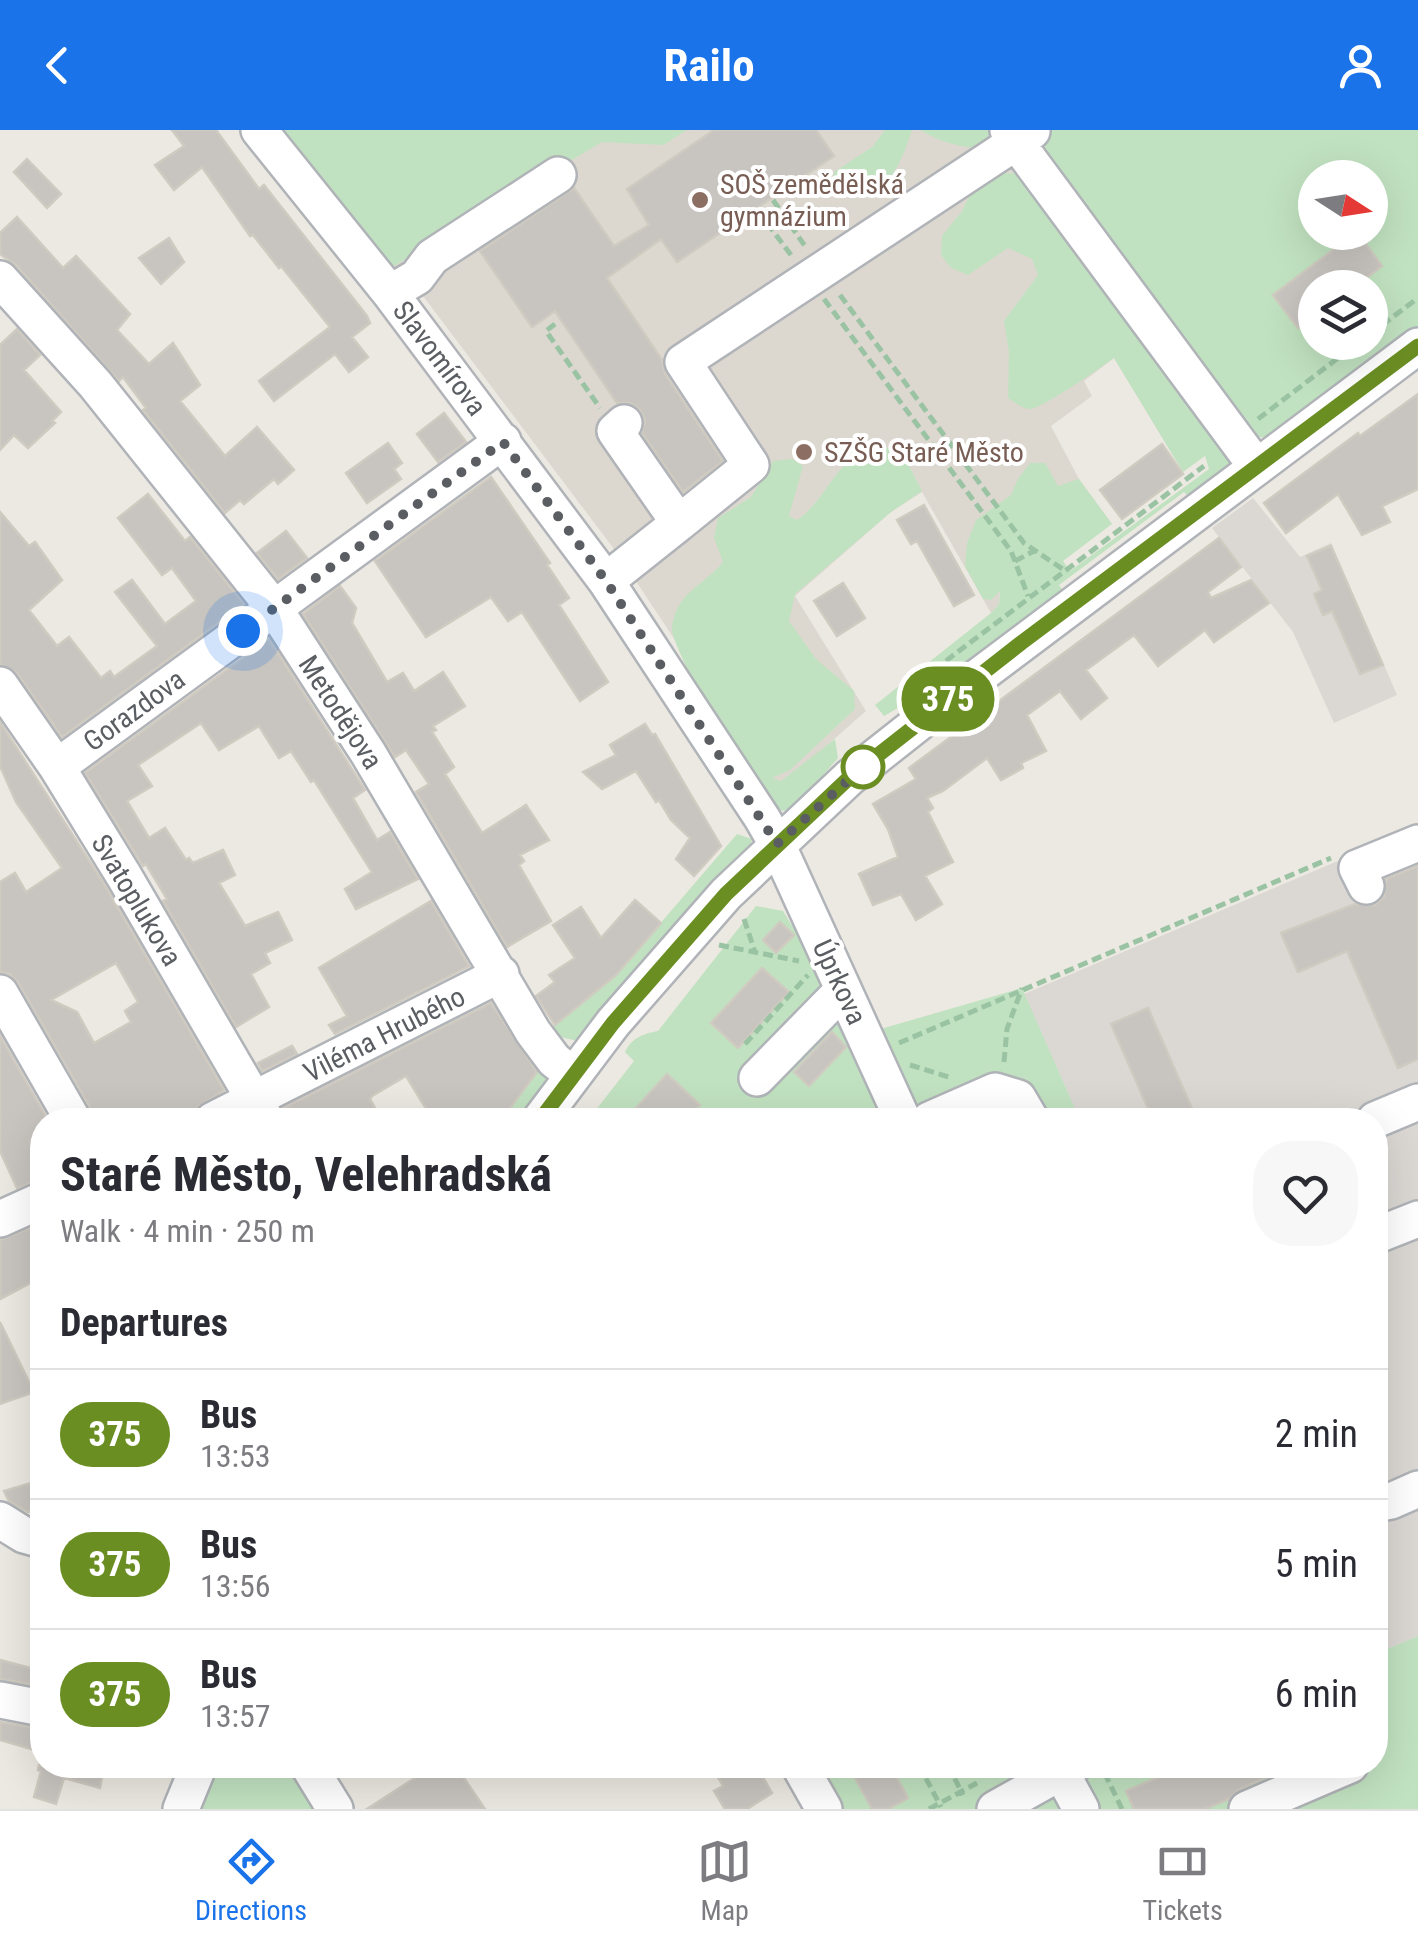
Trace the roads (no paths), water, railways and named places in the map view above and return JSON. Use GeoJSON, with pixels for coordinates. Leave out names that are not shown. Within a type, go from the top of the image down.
{"type":"FeatureCollection","features":[{"type":"Feature","properties":{"kind":"street","name":"Slavomírova"},"geometry":{"type":"LineString","coordinates":[[259,130],[390,293],[606,581],[777,844]]}},
{"type":"Feature","properties":{"kind":"street"},"geometry":{"type":"LineString","coordinates":[[606,581],[751,464],[683,362],[1019,134],[1256,466]]}},
{"type":"Feature","properties":{"kind":"street"},"geometry":{"type":"LineString","coordinates":[[390,293],[416,277],[432,257],[558,176]]}},
{"type":"Feature","properties":{"kind":"street","name":"Metodějova"},"geometry":{"type":"LineString","coordinates":[[7,301],[95,384],[274,608],[368,754],[533,1032],[554,1060],[573,1074]]}},
{"type":"Feature","properties":{"kind":"street"},"geometry":{"type":"LineString","coordinates":[[549,1108],[714,907],[850,777],[1418,346]]}},
{"type":"Feature","properties":{"kind":"street"},"geometry":{"type":"LineString","coordinates":[[620,427],[679,523]]}},
{"type":"Feature","properties":{"kind":"street","name":"Gorazdova"},"geometry":{"type":"LineString","coordinates":[[57,767],[503,442]]}},
{"type":"Feature","properties":{"kind":"street","name":"Svatoplukova"},"geometry":{"type":"LineString","coordinates":[[0,685],[57,767],[259,1108]]}},
{"type":"Feature","properties":{"kind":"street"},"geometry":{"type":"LineString","coordinates":[[1366,886],[1357,868],[1418,843]]}},
{"type":"Feature","properties":{"kind":"street","name":"Úprkova"},"geometry":{"type":"LineString","coordinates":[[777,844],[898,1108]]}},
{"type":"Feature","properties":{"kind":"street","name":"Viléma Hrubého"},"geometry":{"type":"LineString","coordinates":[[264,1108],[501,974]]}},
{"type":"Feature","properties":{"kind":"street"},"geometry":{"type":"LineString","coordinates":[[748,1064],[843,990]]}},
{"type":"Feature","properties":{"kind":"street"},"geometry":{"type":"LineString","coordinates":[[0,993],[66,1108]]}},
{"type":"Feature","properties":{"kind":"street"},"geometry":{"type":"LineString","coordinates":[[985,1108],[1012,1102]]}},
{"type":"Feature","properties":{"kind":"street"},"geometry":{"type":"LineString","coordinates":[[1388,1115],[1418,1102]]}},
{"type":"Feature","properties":{"kind":"street"},"geometry":{"type":"LineString","coordinates":[[0,1219],[30,1205]]}},
{"type":"Feature","properties":{"kind":"street"},"geometry":{"type":"LineString","coordinates":[[1388,1231],[1418,1219]]}},
{"type":"Feature","properties":{"kind":"street"},"geometry":{"type":"LineString","coordinates":[[1388,1502],[1418,1490]]}},
{"type":"Feature","properties":{"kind":"street"},"geometry":{"type":"LineString","coordinates":[[0,1520],[30,1537]]}},
{"type":"Feature","properties":{"kind":"street"},"geometry":{"type":"LineString","coordinates":[[0,1700],[30,1706]]}},
{"type":"Feature","properties":{"kind":"street"},"geometry":{"type":"LineString","coordinates":[[181,1809],[194,1778]]}},
{"type":"Feature","properties":{"kind":"street"},"geometry":{"type":"LineString","coordinates":[[316,1778],[335,1809]]}},
{"type":"Feature","properties":{"kind":"street"},"geometry":{"type":"LineString","coordinates":[[806,1778],[824,1809]]}},
{"type":"Feature","properties":{"kind":"street"},"geometry":{"type":"LineString","coordinates":[[979,1796],[1032,1778]]}},
{"type":"Feature","properties":{"kind":"street"},"geometry":{"type":"LineString","coordinates":[[1069,1778],[1082,1809]]}},
{"type":"Feature","properties":{"kind":"street"},"geometry":{"type":"LineString","coordinates":[[1247,1809],[1320,1778]]}},
{"type":"Feature","properties":{"kind":"place","name":"SOŠ zemědělská gymnázium"},"geometry":{"type":"Point","coordinates":[700,200]}},
{"type":"Feature","properties":{"kind":"place","name":"SZŠG Staré Město"},"geometry":{"type":"Point","coordinates":[804,452]}}]}
